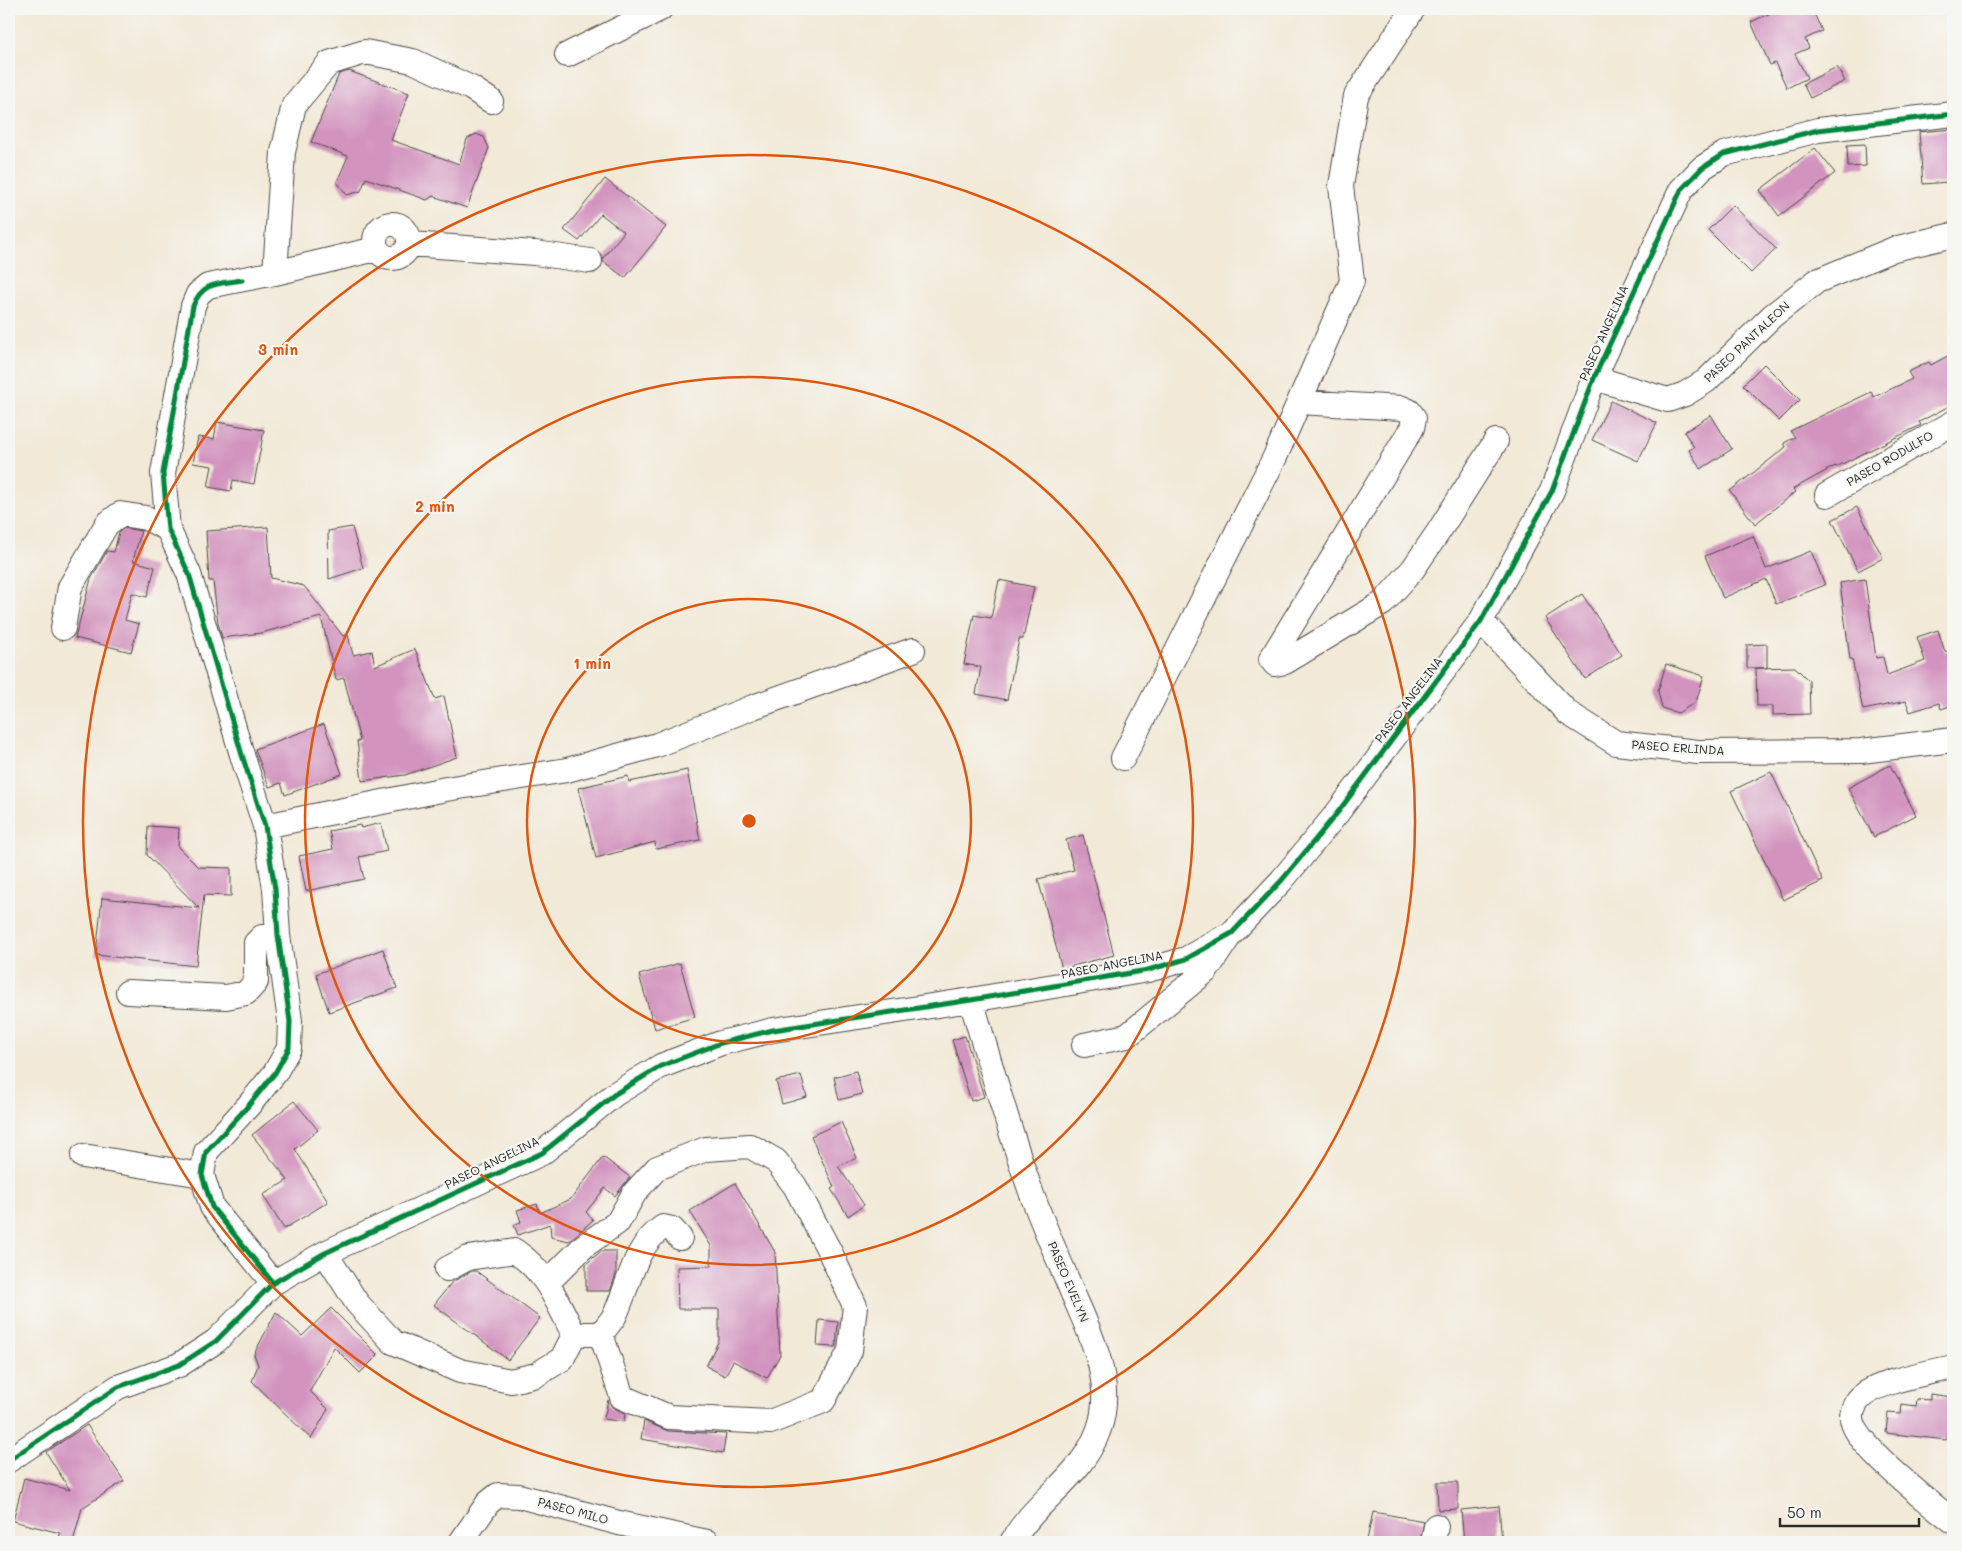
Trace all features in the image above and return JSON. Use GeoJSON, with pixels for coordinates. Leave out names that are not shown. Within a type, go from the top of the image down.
{"type":"FeatureCollection","features":[{"type":"Feature","properties":{"kind":"street"},"geometry":{"type":"LineString","coordinates":[[567,54],[660,9]]}},
{"type":"Feature","properties":{"kind":"street"},"geometry":{"type":"LineString","coordinates":[[1122,758],[1275,457],[1352,281],[1341,186],[1356,96],[1413,9]]}},
{"type":"Feature","properties":{"kind":"street"},"geometry":{"type":"LineString","coordinates":[[275,273],[283,152],[294,105],[329,63],[365,52],[413,61],[471,88],[491,101]]}},
{"type":"Feature","properties":{"kind":"street","name":"PASEO ANGELINA"},"geometry":{"type":"LineString","coordinates":[[9,1460],[118,1386],[179,1365],[216,1341],[273,1283],[325,1253],[542,1153],[615,1094],[661,1066],[721,1043],[773,1030],[971,1000],[1148,970],[1186,959],[1232,933],[1282,880],[1338,812],[1481,621],[1552,491],[1594,378],[1681,190],[1702,168],[1724,154],[1818,130],[1953,114]]}},
{"type":"Feature","properties":{"kind":"street"},"geometry":{"type":"LineString","coordinates":[[273,1283],[212,1207],[202,1175],[206,1152],[265,1085],[289,1048],[290,1022],[278,935],[275,889],[265,826],[239,745],[189,574],[168,529],[163,473],[193,306],[198,294],[208,286],[275,273],[376,249],[374,238],[380,228],[390,223],[400,224],[408,233],[410,244],[590,260]]}},
{"type":"Feature","properties":{"kind":"street","name":"PASEO PANTALEON"},"geometry":{"type":"LineString","coordinates":[[1594,378],[1668,400],[1686,394],[1706,381],[1772,316],[1817,281],[1894,249],[1953,235]]}},
{"type":"Feature","properties":{"kind":"street"},"geometry":{"type":"LineString","coordinates":[[1299,402],[1402,408],[1409,411],[1414,418],[1412,428],[1272,658],[1275,664],[1285,662],[1383,603],[1413,569],[1496,441]]}},
{"type":"Feature","properties":{"kind":"street","name":"PASEO RODULFO"},"geometry":{"type":"LineString","coordinates":[[1827,495],[1953,423]]}},
{"type":"Feature","properties":{"kind":"street"},"geometry":{"type":"LineString","coordinates":[[63,628],[70,587],[106,524],[120,514],[146,518],[168,529]]}},
{"type":"Feature","properties":{"kind":"street","name":"PASEO ERLINDA"},"geometry":{"type":"LineString","coordinates":[[1481,621],[1568,713],[1616,743],[1698,752],[1861,751],[1953,740]]}},
{"type":"Feature","properties":{"kind":"street"},"geometry":{"type":"LineString","coordinates":[[265,826],[446,789],[567,770],[657,745],[753,707],[913,650]]}},
{"type":"Feature","properties":{"kind":"street"},"geometry":{"type":"LineString","coordinates":[[1084,1045],[1127,1036],[1206,971],[1232,933]]}},
{"type":"Feature","properties":{"kind":"street"},"geometry":{"type":"LineString","coordinates":[[128,992],[226,997],[246,993],[256,982],[256,943],[262,937],[278,935]]}},
{"type":"Feature","properties":{"kind":"street","name":"PASEO EVELYN"},"geometry":{"type":"LineString","coordinates":[[971,1000],[1030,1190],[1096,1349],[1104,1393],[1099,1429],[1091,1446],[1077,1468],[1060,1488],[1034,1513],[1012,1542]]}},
{"type":"Feature","properties":{"kind":"street"},"geometry":{"type":"LineString","coordinates":[[548,1282],[584,1246],[618,1222],[635,1192],[657,1168],[706,1149],[750,1146],[776,1161],[795,1186],[830,1252],[855,1306],[850,1351],[823,1401],[770,1422],[669,1417],[622,1397],[601,1334]]}},
{"type":"Feature","properties":{"kind":"street"},"geometry":{"type":"LineString","coordinates":[[83,1156],[202,1175]]}},
{"type":"Feature","properties":{"kind":"street"},"geometry":{"type":"LineString","coordinates":[[601,1334],[614,1317],[642,1250],[652,1234],[663,1227],[672,1229],[680,1238]]}},
{"type":"Feature","properties":{"kind":"street"},"geometry":{"type":"LineString","coordinates":[[448,1269],[468,1258],[515,1251],[528,1260],[548,1282],[574,1335]]}},
{"type":"Feature","properties":{"kind":"street"},"geometry":{"type":"LineString","coordinates":[[325,1253],[356,1304],[393,1342],[460,1371],[511,1381],[536,1375],[562,1359],[574,1335]]}},
{"type":"Feature","properties":{"kind":"street"},"geometry":{"type":"LineString","coordinates":[[574,1335],[601,1334]]}},
{"type":"Feature","properties":{"kind":"street"},"geometry":{"type":"LineString","coordinates":[[1953,1367],[1876,1388],[1860,1398],[1852,1410],[1852,1423],[1861,1438],[1884,1461],[1925,1500],[1953,1521]]}},
{"type":"Feature","properties":{"kind":"street","name":"PASEO MILO"},"geometry":{"type":"LineString","coordinates":[[461,1542],[488,1503],[498,1496],[519,1496],[707,1542]]}},
{"type":"Feature","properties":{"kind":"building"},"geometry":{"type":"Polygon","coordinates":[[[1779,9],[1812,9],[1822,31],[1805,39],[1809,48],[1795,54],[1807,78],[1787,88],[1775,63],[1770,65],[1751,22],[1779,9]]]}},
{"type":"Feature","properties":{"kind":"building"},"geometry":{"type":"Polygon","coordinates":[[[1837,67],[1845,81],[1810,98],[1803,84],[1837,67]]]}},
{"type":"Feature","properties":{"kind":"building"},"geometry":{"type":"Polygon","coordinates":[[[349,71],[409,93],[391,140],[459,164],[467,139],[476,134],[484,137],[489,148],[467,208],[433,196],[427,200],[366,178],[361,191],[347,195],[337,182],[348,156],[311,142],[339,74],[349,71]]]}},
{"type":"Feature","properties":{"kind":"building"},"geometry":{"type":"Polygon","coordinates":[[[1953,129],[1953,167],[1946,167],[1948,182],[1923,184],[1919,132],[1953,129]]]}},
{"type":"Feature","properties":{"kind":"building"},"geometry":{"type":"Polygon","coordinates":[[[1865,144],[1866,166],[1848,167],[1847,145],[1865,144]]]}},
{"type":"Feature","properties":{"kind":"building"},"geometry":{"type":"Polygon","coordinates":[[[1815,148],[1835,173],[1779,216],[1760,190],[1815,148]]]}},
{"type":"Feature","properties":{"kind":"building"},"geometry":{"type":"Polygon","coordinates":[[[605,179],[666,227],[625,278],[603,261],[603,258],[624,232],[601,214],[579,241],[564,230],[605,179]]]}},
{"type":"Feature","properties":{"kind":"building"},"geometry":{"type":"Polygon","coordinates":[[[1733,205],[1776,249],[1751,273],[1708,230],[1733,205]]]}},
{"type":"Feature","properties":{"kind":"building"},"geometry":{"type":"Polygon","coordinates":[[[1953,353],[1953,404],[1919,422],[1921,425],[1835,466],[1793,489],[1795,492],[1755,524],[1730,491],[1786,447],[1784,443],[1795,437],[1790,431],[1871,392],[1874,397],[1912,379],[1908,372],[1929,362],[1931,365],[1953,353]]]}},
{"type":"Feature","properties":{"kind":"building"},"geometry":{"type":"Polygon","coordinates":[[[1764,364],[1800,400],[1779,421],[1743,385],[1764,364]]]}},
{"type":"Feature","properties":{"kind":"building"},"geometry":{"type":"Polygon","coordinates":[[[1611,401],[1657,423],[1638,461],[1592,440],[1611,401]]]}},
{"type":"Feature","properties":{"kind":"building"},"geometry":{"type":"Polygon","coordinates":[[[1711,415],[1732,449],[1701,469],[1689,450],[1694,447],[1684,432],[1711,415]]]}},
{"type":"Feature","properties":{"kind":"building"},"geometry":{"type":"Polygon","coordinates":[[[217,422],[264,430],[254,484],[233,480],[231,491],[208,487],[212,466],[193,463],[198,437],[214,439],[217,422]]]}},
{"type":"Feature","properties":{"kind":"building"},"geometry":{"type":"Polygon","coordinates":[[[1857,507],[1883,558],[1858,571],[1832,520],[1857,507]]]}},
{"type":"Feature","properties":{"kind":"building"},"geometry":{"type":"Polygon","coordinates":[[[268,527],[271,578],[304,586],[343,636],[348,635],[353,655],[372,651],[375,666],[415,649],[435,699],[444,696],[457,757],[405,775],[362,781],[357,741],[360,741],[344,678],[336,680],[321,617],[261,633],[222,638],[218,623],[213,581],[209,581],[206,531],[268,527]]]}},
{"type":"Feature","properties":{"kind":"building"},"geometry":{"type":"Polygon","coordinates":[[[352,527],[363,568],[329,579],[328,531],[352,527]]]}},
{"type":"Feature","properties":{"kind":"building"},"geometry":{"type":"Polygon","coordinates":[[[124,528],[141,531],[133,561],[155,567],[147,597],[132,593],[125,620],[139,624],[131,652],[75,638],[91,579],[107,551],[114,552],[119,532],[124,528]]]}},
{"type":"Feature","properties":{"kind":"building"},"geometry":{"type":"Polygon","coordinates":[[[1753,536],[1766,569],[1811,551],[1825,585],[1776,604],[1766,579],[1723,598],[1705,556],[1753,536]]]}},
{"type":"Feature","properties":{"kind":"building"},"geometry":{"type":"Polygon","coordinates":[[[1865,579],[1876,658],[1883,657],[1887,675],[1925,661],[1917,637],[1938,630],[1945,652],[1953,650],[1953,705],[1941,709],[1939,703],[1910,712],[1906,701],[1863,710],[1852,659],[1850,659],[1840,583],[1865,579]]]}},
{"type":"Feature","properties":{"kind":"building"},"geometry":{"type":"Polygon","coordinates":[[[999,580],[1034,587],[1023,639],[1019,639],[1007,700],[976,694],[981,667],[964,664],[974,615],[991,618],[999,580]]]}},
{"type":"Feature","properties":{"kind":"building"},"geometry":{"type":"Polygon","coordinates":[[[1582,594],[1622,655],[1585,679],[1545,618],[1582,594]]]}},
{"type":"Feature","properties":{"kind":"building"},"geometry":{"type":"Polygon","coordinates":[[[1767,644],[1767,668],[1747,668],[1747,645],[1767,644]]]}},
{"type":"Feature","properties":{"kind":"building"},"geometry":{"type":"Polygon","coordinates":[[[1666,664],[1704,676],[1696,702],[1678,713],[1662,708],[1658,691],[1666,664]]]}},
{"type":"Feature","properties":{"kind":"building"},"geometry":{"type":"Polygon","coordinates":[[[1795,667],[1809,681],[1810,714],[1773,715],[1773,706],[1757,706],[1756,668],[1795,667]]]}},
{"type":"Feature","properties":{"kind":"building"},"geometry":{"type":"Polygon","coordinates":[[[324,724],[342,774],[285,795],[281,783],[269,787],[255,749],[324,724]]]}},
{"type":"Feature","properties":{"kind":"building"},"geometry":{"type":"Polygon","coordinates":[[[1890,765],[1916,815],[1874,837],[1848,788],[1890,765]]]}},
{"type":"Feature","properties":{"kind":"building"},"geometry":{"type":"Polygon","coordinates":[[[687,770],[700,840],[656,849],[655,842],[596,858],[578,788],[628,776],[629,782],[687,770]]]}},
{"type":"Feature","properties":{"kind":"building"},"geometry":{"type":"Polygon","coordinates":[[[1771,772],[1823,881],[1783,900],[1731,791],[1771,772]]]}},
{"type":"Feature","properties":{"kind":"building"},"geometry":{"type":"Polygon","coordinates":[[[381,823],[387,851],[359,857],[364,879],[306,891],[299,856],[333,849],[329,831],[360,825],[361,828],[381,823]]]}},
{"type":"Feature","properties":{"kind":"building"},"geometry":{"type":"Polygon","coordinates":[[[148,826],[179,828],[178,847],[198,867],[231,868],[231,896],[204,895],[196,966],[96,955],[102,898],[199,908],[147,855],[148,826]]]}},
{"type":"Feature","properties":{"kind":"building"},"geometry":{"type":"Polygon","coordinates":[[[1083,835],[1114,955],[1062,969],[1038,879],[1074,870],[1066,840],[1083,835]]]}},
{"type":"Feature","properties":{"kind":"building"},"geometry":{"type":"Polygon","coordinates":[[[383,949],[397,988],[329,1012],[316,974],[383,949]]]}},
{"type":"Feature","properties":{"kind":"building"},"geometry":{"type":"Polygon","coordinates":[[[680,963],[695,1017],[655,1029],[639,975],[680,963]]]}},
{"type":"Feature","properties":{"kind":"building"},"geometry":{"type":"Polygon","coordinates":[[[965,1036],[984,1097],[971,1101],[952,1040],[965,1036]]]}},
{"type":"Feature","properties":{"kind":"building"},"geometry":{"type":"Polygon","coordinates":[[[856,1071],[862,1094],[839,1100],[834,1077],[856,1071]]]}},
{"type":"Feature","properties":{"kind":"building"},"geometry":{"type":"Polygon","coordinates":[[[801,1075],[807,1097],[782,1104],[776,1081],[801,1075]]]}},
{"type":"Feature","properties":{"kind":"building"},"geometry":{"type":"Polygon","coordinates":[[[294,1101],[318,1130],[295,1149],[328,1202],[284,1229],[263,1195],[288,1180],[252,1135],[294,1101]]]}},
{"type":"Feature","properties":{"kind":"building"},"geometry":{"type":"Polygon","coordinates":[[[841,1122],[857,1158],[838,1166],[864,1205],[848,1216],[831,1189],[834,1187],[811,1136],[841,1122]]]}},
{"type":"Feature","properties":{"kind":"building"},"geometry":{"type":"Polygon","coordinates":[[[603,1157],[630,1177],[615,1196],[605,1188],[586,1212],[593,1220],[569,1241],[551,1237],[550,1224],[518,1235],[514,1225],[521,1222],[517,1210],[537,1204],[540,1213],[571,1199],[603,1157]]]}},
{"type":"Feature","properties":{"kind":"building"},"geometry":{"type":"Polygon","coordinates":[[[735,1183],[775,1252],[780,1355],[767,1378],[733,1361],[725,1376],[706,1366],[719,1340],[719,1309],[678,1309],[677,1267],[711,1266],[711,1246],[690,1211],[735,1183]]]}},
{"type":"Feature","properties":{"kind":"building"},"geometry":{"type":"Polygon","coordinates":[[[601,1251],[616,1251],[616,1274],[610,1291],[586,1291],[586,1264],[601,1251]]]}},
{"type":"Feature","properties":{"kind":"building"},"geometry":{"type":"Polygon","coordinates":[[[472,1271],[476,1271],[540,1318],[508,1360],[434,1305],[452,1282],[472,1271]]]}},
{"type":"Feature","properties":{"kind":"building"},"geometry":{"type":"Polygon","coordinates":[[[331,1308],[378,1355],[360,1373],[334,1347],[310,1391],[328,1409],[311,1439],[252,1381],[258,1365],[254,1354],[276,1312],[302,1336],[331,1308]]]}},
{"type":"Feature","properties":{"kind":"building"},"geometry":{"type":"Polygon","coordinates":[[[819,1320],[838,1322],[836,1347],[817,1346],[819,1320]]]}},
{"type":"Feature","properties":{"kind":"building"},"geometry":{"type":"Polygon","coordinates":[[[1930,1394],[1952,1397],[1946,1440],[1886,1433],[1888,1413],[1901,1414],[1902,1404],[1916,1406],[1917,1399],[1930,1400],[1930,1394]]]}},
{"type":"Feature","properties":{"kind":"building"},"geometry":{"type":"Polygon","coordinates":[[[608,1400],[612,1407],[625,1413],[624,1422],[604,1419],[608,1400]]]}},
{"type":"Feature","properties":{"kind":"building"},"geometry":{"type":"Polygon","coordinates":[[[644,1421],[668,1431],[726,1434],[723,1453],[641,1439],[644,1421]]]}},
{"type":"Feature","properties":{"kind":"building"},"geometry":{"type":"Polygon","coordinates":[[[87,1425],[124,1481],[82,1508],[73,1542],[59,1542],[60,1533],[13,1521],[24,1478],[70,1490],[46,1452],[87,1425]]]}},
{"type":"Feature","properties":{"kind":"building"},"geometry":{"type":"Polygon","coordinates":[[[1437,1482],[1458,1482],[1458,1509],[1438,1510],[1437,1482]]]}},
{"type":"Feature","properties":{"kind":"building"},"geometry":{"type":"Polygon","coordinates":[[[1499,1506],[1502,1542],[1464,1542],[1461,1510],[1499,1506]]]}},
{"type":"Feature","properties":{"kind":"building"},"geometry":{"type":"Polygon","coordinates":[[[1373,1512],[1424,1521],[1420,1542],[1378,1542],[1367,1540],[1373,1512]]]}},
{"type":"Feature","properties":{"kind":"cycle path"},"geometry":{"type":"LineString","coordinates":[[9,1460],[118,1387],[179,1365],[216,1341],[273,1283],[325,1253],[542,1153],[615,1094],[661,1066],[721,1043],[773,1030],[971,1000],[1148,970],[1186,959],[1232,933],[1282,880],[1338,812],[1481,621],[1552,491],[1594,378],[1681,190],[1702,168],[1724,154],[1818,130],[1953,114]]}},
{"type":"Feature","properties":{"kind":"cycle path"},"geometry":{"type":"LineString","coordinates":[[242,280],[219,283],[207,288],[197,298],[193,306],[163,473],[168,529],[189,574],[242,755],[265,826],[275,889],[278,935],[290,1021],[289,1048],[275,1073],[206,1152],[202,1175],[212,1207],[273,1283]]}}]}
